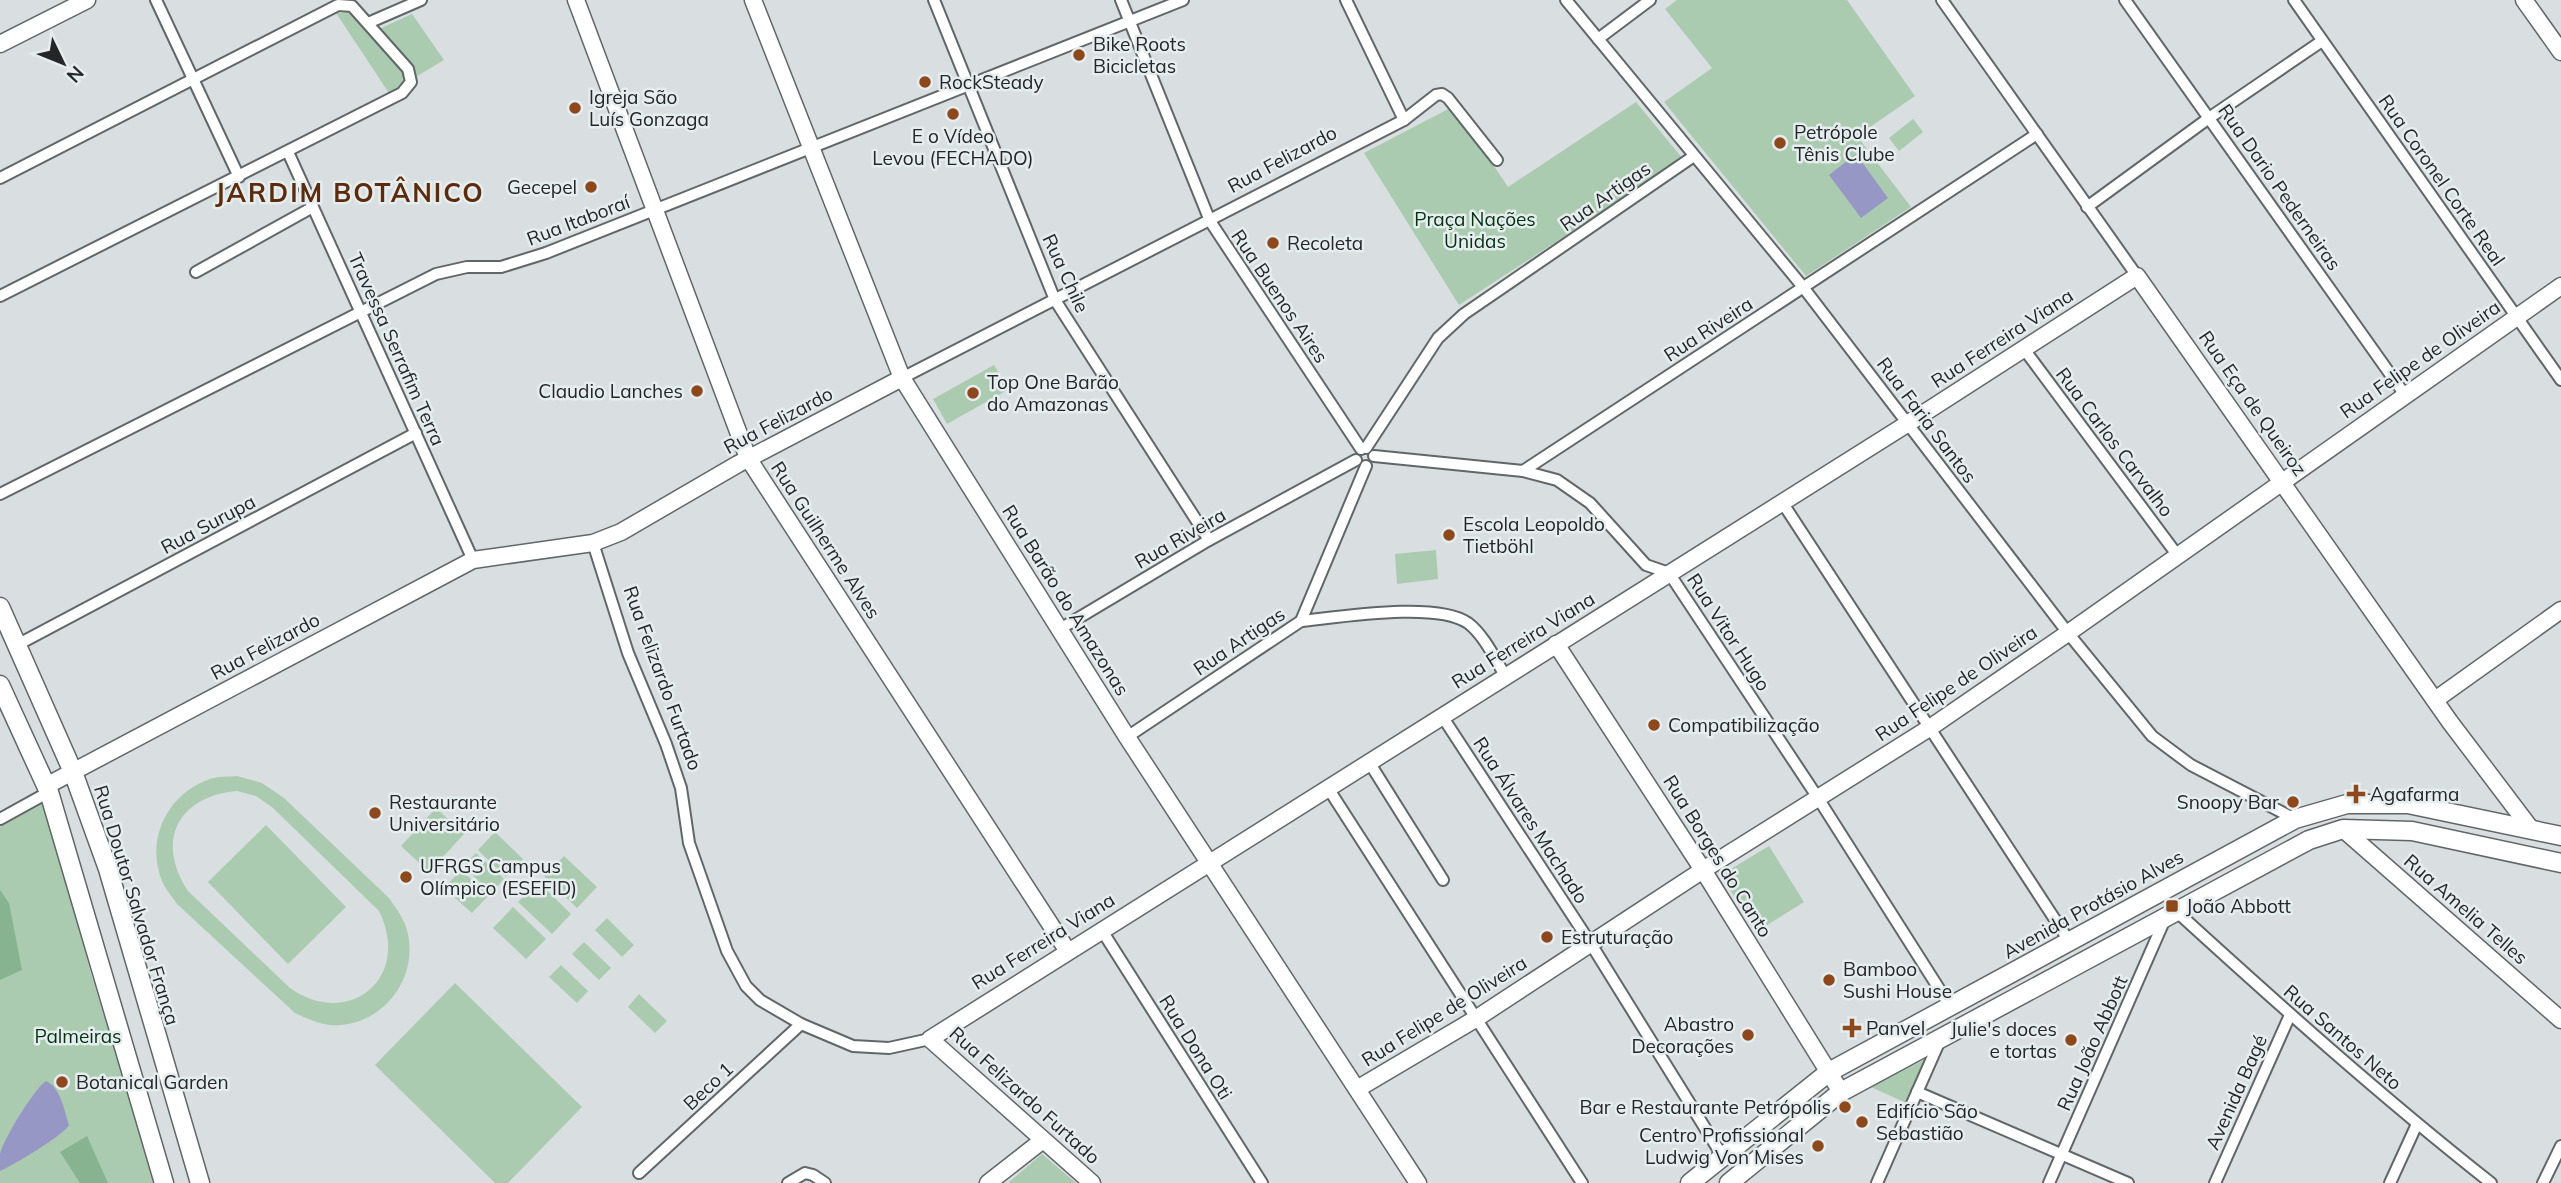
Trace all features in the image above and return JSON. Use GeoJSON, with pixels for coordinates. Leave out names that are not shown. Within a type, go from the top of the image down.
{"type":"FeatureCollection","features":[{"type":"Feature","properties":{"kind":"main road","name":"Rua Doutor Salvador França"},"geometry":{"type":"LineString","coordinates":[[0,607],[73,772],[108,869],[200,1183]]}},
{"type":"Feature","properties":{"kind":"main road"},"geometry":{"type":"LineString","coordinates":[[0,685],[48,789],[164,1183]]}},
{"type":"Feature","properties":{"kind":"main road","name":"Avenida Protásio Alves"},"geometry":{"type":"LineString","coordinates":[[1690,1183],[1829,1072],[2295,819],[2347,804],[2408,804],[2561,836]]}},
{"type":"Feature","properties":{"kind":"main road"},"geometry":{"type":"LineString","coordinates":[[1729,1183],[1842,1092],[2309,840],[2343,830],[2412,831],[2561,863]]}},
{"type":"Feature","properties":{"kind":"street"},"geometry":{"type":"LineString","coordinates":[[0,44],[87,0]]}},
{"type":"Feature","properties":{"kind":"street"},"geometry":{"type":"LineString","coordinates":[[156,0],[239,177]]}},
{"type":"Feature","properties":{"kind":"street"},"geometry":{"type":"LineString","coordinates":[[368,23],[421,0]]}},
{"type":"Feature","properties":{"kind":"street","name":"Rua Guilherme Alves"},"geometry":{"type":"LineString","coordinates":[[576,0],[748,458],[1067,950]]}},
{"type":"Feature","properties":{"kind":"street","name":"Rua Barão do Amazonas"},"geometry":{"type":"LineString","coordinates":[[753,0],[902,378],[1127,737],[1418,1183]]}},
{"type":"Feature","properties":{"kind":"street","name":"Rua Chile"},"geometry":{"type":"LineString","coordinates":[[934,0],[1055,300],[1209,540]]}},
{"type":"Feature","properties":{"kind":"street","name":"Rua Buenos Aires"},"geometry":{"type":"LineString","coordinates":[[1121,0],[1210,221],[1367,451]]}},
{"type":"Feature","properties":{"kind":"street","name":"Rua Itaboraí"},"geometry":{"type":"LineString","coordinates":[[0,494],[436,274],[467,267],[501,267],[546,253],[1183,0]]}},
{"type":"Feature","properties":{"kind":"street"},"geometry":{"type":"LineString","coordinates":[[1346,0],[1404,120]]}},
{"type":"Feature","properties":{"kind":"street","name":"Rua Faria Santos"},"geometry":{"type":"LineString","coordinates":[[1566,0],[1803,287],[2068,633],[2152,736],[2192,765],[2295,819]]}},
{"type":"Feature","properties":{"kind":"street"},"geometry":{"type":"LineString","coordinates":[[1598,39],[1650,0]]}},
{"type":"Feature","properties":{"kind":"street","name":"Rua Eça de Queiroz"},"geometry":{"type":"LineString","coordinates":[[1942,0],[2435,700],[2531,829]]}},
{"type":"Feature","properties":{"kind":"street","name":"Rua Dario Pederneiras"},"geometry":{"type":"LineString","coordinates":[[2125,0],[2405,395]]}},
{"type":"Feature","properties":{"kind":"street","name":"Rua Coronel Corte Real"},"geometry":{"type":"LineString","coordinates":[[2294,0],[2561,380]]}},
{"type":"Feature","properties":{"kind":"street"},"geometry":{"type":"LineString","coordinates":[[2524,0],[2561,52]]}},
{"type":"Feature","properties":{"kind":"street"},"geometry":{"type":"LineString","coordinates":[[0,178],[338,5],[352,6],[408,69],[411,82],[402,93],[0,296]]}},
{"type":"Feature","properties":{"kind":"street"},"geometry":{"type":"LineString","coordinates":[[2087,207],[2209,118],[2322,41]]}},
{"type":"Feature","properties":{"kind":"street","name":"Rua Felizardo"},"geometry":{"type":"LineString","coordinates":[[0,819],[73,772],[473,560],[593,543],[648,518],[748,458],[1404,120],[1436,95],[1442,94],[1448,98],[1497,160]]}},
{"type":"Feature","properties":{"kind":"street","name":"Rua Riveira"},"geometry":{"type":"LineString","coordinates":[[1523,471],[2037,134]]}},
{"type":"Feature","properties":{"kind":"street","name":"Travessa Serrafim Terra"},"geometry":{"type":"LineString","coordinates":[[288,152],[473,560]]}},
{"type":"Feature","properties":{"kind":"street","name":"Rua Artigas"},"geometry":{"type":"LineString","coordinates":[[1367,451],[1438,338],[1464,314],[1694,156]]}},
{"type":"Feature","properties":{"kind":"street"},"geometry":{"type":"LineString","coordinates":[[196,272],[313,207]]}},
{"type":"Feature","properties":{"kind":"street","name":"Rua Ferreira Viana"},"geometry":{"type":"LineString","coordinates":[[930,1039],[1067,950],[1907,424],[2137,276]]}},
{"type":"Feature","properties":{"kind":"street","name":"Rua Felipe de Oliveira"},"geometry":{"type":"LineString","coordinates":[[1357,1089],[1477,1018],[1703,870],[1931,727],[2561,286]]}},
{"type":"Feature","properties":{"kind":"street","name":"Rua Carlos Carvalho"},"geometry":{"type":"LineString","coordinates":[[2024,349],[2178,556]]}},
{"type":"Feature","properties":{"kind":"street","name":"Rua Surupa"},"geometry":{"type":"LineString","coordinates":[[17,645],[416,433]]}},
{"type":"Feature","properties":{"kind":"street"},"geometry":{"type":"LineString","coordinates":[[1367,451],[1372,463],[1361,463],[1356,453],[1367,451],[1523,471]]}},
{"type":"Feature","properties":{"kind":"street","name":"Rua Riveira"},"geometry":{"type":"LineString","coordinates":[[1060,629],[1209,540],[1361,463]]}},
{"type":"Feature","properties":{"kind":"street","name":"Rua Artigas"},"geometry":{"type":"LineString","coordinates":[[1127,737],[1301,621],[1361,463]]}},
{"type":"Feature","properties":{"kind":"street","name":"Rua Vitor Hugo"},"geometry":{"type":"LineString","coordinates":[[1523,471],[1557,480],[1590,503],[1646,565],[1669,573],[1818,798],[1950,1006]]}},
{"type":"Feature","properties":{"kind":"street"},"geometry":{"type":"LineString","coordinates":[[1782,502],[2069,942]]}},
{"type":"Feature","properties":{"kind":"street","name":"Rua Felizardo Furtado"},"geometry":{"type":"LineString","coordinates":[[593,543],[628,653],[666,744],[681,788],[689,843],[727,951],[746,986],[760,1000],[801,1024],[853,1046],[889,1048],[930,1039],[1091,1183]]}},
{"type":"Feature","properties":{"kind":"street"},"geometry":{"type":"LineString","coordinates":[[2435,700],[2561,610]]}},
{"type":"Feature","properties":{"kind":"street"},"geometry":{"type":"LineString","coordinates":[[1301,621],[1398,612],[1448,616],[1467,622],[1479,635],[1506,677]]}},
{"type":"Feature","properties":{"kind":"street","name":"Rua Borges do Canto"},"geometry":{"type":"LineString","coordinates":[[1556,644],[1703,870],[1842,1092]]}},
{"type":"Feature","properties":{"kind":"street","name":"Rua Álvares Machado"},"geometry":{"type":"LineString","coordinates":[[1442,716],[1591,944],[1723,1157]]}},
{"type":"Feature","properties":{"kind":"street"},"geometry":{"type":"LineString","coordinates":[[1369,762],[1443,880]]}},
{"type":"Feature","properties":{"kind":"street"},"geometry":{"type":"LineString","coordinates":[[1328,788],[1581,1183]]}},
{"type":"Feature","properties":{"kind":"street","name":"Rua Amelia Telles"},"geometry":{"type":"LineString","coordinates":[[2343,830],[2561,1020]]}},
{"type":"Feature","properties":{"kind":"street","name":"Rua Santos Neto"},"geometry":{"type":"LineString","coordinates":[[2171,914],[2417,1124],[2491,1183]]}},
{"type":"Feature","properties":{"kind":"street","name":"Rua João Abbott"},"geometry":{"type":"LineString","coordinates":[[2049,1183],[2171,914]]}},
{"type":"Feature","properties":{"kind":"street","name":"Rua Dona Oti"},"geometry":{"type":"LineString","coordinates":[[1101,929],[1262,1183]]}},
{"type":"Feature","properties":{"kind":"street","name":"Avenida Bagé"},"geometry":{"type":"LineString","coordinates":[[2215,1183],[2290,1015]]}},
{"type":"Feature","properties":{"kind":"street","name":"Beco 1"},"geometry":{"type":"LineString","coordinates":[[639,1173],[801,1024]]}},
{"type":"Feature","properties":{"kind":"street"},"geometry":{"type":"LineString","coordinates":[[1877,1183],[1941,1038]]}},
{"type":"Feature","properties":{"kind":"street"},"geometry":{"type":"LineString","coordinates":[[1917,1092],[2128,1183]]}},
{"type":"Feature","properties":{"kind":"street"},"geometry":{"type":"LineString","coordinates":[[2390,1183],[2417,1124]]}},
{"type":"Feature","properties":{"kind":"street"},"geometry":{"type":"LineString","coordinates":[[988,1183],[1043,1140]]}},
{"type":"Feature","properties":{"kind":"street"},"geometry":{"type":"LineString","coordinates":[[2543,1183],[2561,1146]]}},
{"type":"Feature","properties":{"kind":"street"},"geometry":{"type":"LineString","coordinates":[[788,1183],[805,1172],[822,1181]]}},
{"type":"Feature","properties":{"kind":"green space","name":"Petrópole Tênis Clube"},"geometry":{"type":"Polygon","coordinates":[[[1677,0],[1847,0],[1915,96],[1857,136],[1911,207],[1806,276],[1664,102],[1712,68],[1665,9],[1677,0]]]}},
{"type":"Feature","properties":{"kind":"green space"},"geometry":{"type":"Polygon","coordinates":[[[336,13],[352,13],[368,34],[412,14],[444,60],[389,93],[336,13]]]}},
{"type":"Feature","properties":{"kind":"green space","name":"Praça Nações Unidas"},"geometry":{"type":"Polygon","coordinates":[[[1636,102],[1683,159],[1459,305],[1364,153],[1454,106],[1508,187],[1636,102]]]}},
{"type":"Feature","properties":{"kind":"green space"},"geometry":{"type":"Polygon","coordinates":[[[1913,119],[1923,132],[1899,151],[1889,138],[1913,119]]]}},
{"type":"Feature","properties":{"kind":"green space","name":"Top One Barão do Amazonas"},"geometry":{"type":"Polygon","coordinates":[[[994,365],[1009,389],[947,424],[933,399],[994,365]]]}},
{"type":"Feature","properties":{"kind":"green space"},"geometry":{"type":"Polygon","coordinates":[[[1436,550],[1438,579],[1397,584],[1395,554],[1436,550]]]}},
{"type":"Feature","properties":{"kind":"green space"},"geometry":{"type":"Polygon","coordinates":[[[237,776],[262,783],[284,798],[389,898],[402,918],[409,941],[406,971],[393,997],[370,1016],[357,1022],[330,1025],[295,1013],[177,904],[165,887],[157,865],[156,849],[164,820],[172,806],[195,786],[213,778],[237,776]],[[237,791],[217,795],[200,802],[187,812],[178,824],[173,839],[173,855],[178,873],[188,891],[290,988],[312,999],[334,1003],[353,999],[369,990],[381,975],[387,957],[387,935],[379,911],[273,808],[256,796],[237,791]]]}},
{"type":"Feature","properties":{"kind":"green space","name":"Botanical Garden"},"geometry":{"type":"Polygon","coordinates":[[[46,802],[91,974],[156,1183],[0,1183],[0,827],[46,802]]]}},
{"type":"Feature","properties":{"kind":"green space"},"geometry":{"type":"Polygon","coordinates":[[[436,808],[464,834],[429,872],[401,846],[436,808]]]}},
{"type":"Feature","properties":{"kind":"green space"},"geometry":{"type":"Polygon","coordinates":[[[266,825],[346,907],[288,964],[208,882],[266,825]]]}},
{"type":"Feature","properties":{"kind":"green space"},"geometry":{"type":"Polygon","coordinates":[[[495,832],[523,859],[506,877],[478,850],[495,832]]]}},
{"type":"Feature","properties":{"kind":"green space"},"geometry":{"type":"Polygon","coordinates":[[[1769,846],[1804,902],[1756,932],[1721,875],[1769,846]]]}},
{"type":"Feature","properties":{"kind":"green space"},"geometry":{"type":"Polygon","coordinates":[[[476,853],[504,879],[491,893],[463,866],[476,853]]]}},
{"type":"Feature","properties":{"kind":"green space"},"geometry":{"type":"Polygon","coordinates":[[[564,856],[597,887],[577,908],[544,876],[564,856]]]}},
{"type":"Feature","properties":{"kind":"green space"},"geometry":{"type":"Polygon","coordinates":[[[461,870],[489,895],[472,913],[444,888],[461,870]]]}},
{"type":"Feature","properties":{"kind":"green space"},"geometry":{"type":"Polygon","coordinates":[[[538,882],[571,914],[552,934],[518,902],[538,882]]]}},
{"type":"Feature","properties":{"kind":"green space"},"geometry":{"type":"Polygon","coordinates":[[[0,890],[9,903],[22,970],[0,980],[0,890]]]}},
{"type":"Feature","properties":{"kind":"green space"},"geometry":{"type":"Polygon","coordinates":[[[513,907],[546,939],[526,959],[493,928],[513,907]]]}},
{"type":"Feature","properties":{"kind":"green space"},"geometry":{"type":"Polygon","coordinates":[[[607,918],[634,945],[622,957],[595,930],[607,918]]]}},
{"type":"Feature","properties":{"kind":"green space"},"geometry":{"type":"Polygon","coordinates":[[[584,942],[611,968],[599,980],[572,954],[584,942]]]}},
{"type":"Feature","properties":{"kind":"green space"},"geometry":{"type":"Polygon","coordinates":[[[561,965],[588,991],[577,1003],[549,977],[561,965]]]}},
{"type":"Feature","properties":{"kind":"green space"},"geometry":{"type":"Polygon","coordinates":[[[455,983],[582,1107],[508,1183],[495,1183],[375,1065],[455,983]]]}},
{"type":"Feature","properties":{"kind":"green space"},"geometry":{"type":"Polygon","coordinates":[[[639,994],[667,1021],[655,1033],[628,1007],[639,994]]]}},
{"type":"Feature","properties":{"kind":"green space"},"geometry":{"type":"Polygon","coordinates":[[[1926,1059],[1906,1103],[1871,1087],[1926,1059]]]}},
{"type":"Feature","properties":{"kind":"green space"},"geometry":{"type":"Polygon","coordinates":[[[87,1136],[108,1183],[80,1183],[60,1152],[87,1136]]]}},
{"type":"Feature","properties":{"kind":"green space"},"geometry":{"type":"Polygon","coordinates":[[[1042,1154],[1076,1183],[1008,1183],[1042,1154]]]}},
{"type":"Feature","properties":{"kind":"water"},"geometry":{"type":"Polygon","coordinates":[[[1856,154],[1888,198],[1861,218],[1829,175],[1856,154]]]}},
{"type":"Feature","properties":{"kind":"water"},"geometry":{"type":"Polygon","coordinates":[[[46,1081],[59,1094],[69,1125],[48,1143],[0,1171],[0,1154],[7,1138],[27,1104],[46,1081]]]}},
{"type":"Feature","properties":{"kind":"place","name":"Bike Roots Bicicletas"},"geometry":{"type":"Point","coordinates":[1079,55]}},
{"type":"Feature","properties":{"kind":"place","name":"RockSteady"},"geometry":{"type":"Point","coordinates":[925,82]}},
{"type":"Feature","properties":{"kind":"place","name":"Igreja São Luís Gonzaga"},"geometry":{"type":"Point","coordinates":[575,108]}},
{"type":"Feature","properties":{"kind":"place","name":"E o Vídeo Levou (FECHADO)"},"geometry":{"type":"Point","coordinates":[953,114]}},
{"type":"Feature","properties":{"kind":"place","name":"Petrópole Tênis Clube"},"geometry":{"type":"Point","coordinates":[1780,143]}},
{"type":"Feature","properties":{"kind":"place","name":"Gecepel"},"geometry":{"type":"Point","coordinates":[591,187]}},
{"type":"Feature","properties":{"kind":"place","name":"Recoleta"},"geometry":{"type":"Point","coordinates":[1273,243]}},
{"type":"Feature","properties":{"kind":"place","name":"Claudio Lanches"},"geometry":{"type":"Point","coordinates":[697,391]}},
{"type":"Feature","properties":{"kind":"place","name":"Top One Barão do Amazonas"},"geometry":{"type":"Point","coordinates":[973,393]}},
{"type":"Feature","properties":{"kind":"place","name":"Escola Leopoldo Tietböhl"},"geometry":{"type":"Point","coordinates":[1449,535]}},
{"type":"Feature","properties":{"kind":"place","name":"Compatibilização"},"geometry":{"type":"Point","coordinates":[1654,725]}},
{"type":"Feature","properties":{"kind":"place","name":"Agafarma"},"geometry":{"type":"Point","coordinates":[2356,794]}},
{"type":"Feature","properties":{"kind":"place","name":"Snoopy Bar"},"geometry":{"type":"Point","coordinates":[2293,802]}},
{"type":"Feature","properties":{"kind":"place","name":"Restaurante Universitário"},"geometry":{"type":"Point","coordinates":[375,813]}},
{"type":"Feature","properties":{"kind":"place","name":"UFRGS Campus Olímpico (ESEFID)"},"geometry":{"type":"Point","coordinates":[406,877]}},
{"type":"Feature","properties":{"kind":"place","name":"João Abbott"},"geometry":{"type":"Point","coordinates":[2172,906]}},
{"type":"Feature","properties":{"kind":"place","name":"Estruturação"},"geometry":{"type":"Point","coordinates":[1547,937]}},
{"type":"Feature","properties":{"kind":"place","name":"Bamboo Sushi House"},"geometry":{"type":"Point","coordinates":[1829,980]}},
{"type":"Feature","properties":{"kind":"place","name":"Panvel"},"geometry":{"type":"Point","coordinates":[1852,1028]}},
{"type":"Feature","properties":{"kind":"place","name":"Abastro Decorações"},"geometry":{"type":"Point","coordinates":[1748,1035]}},
{"type":"Feature","properties":{"kind":"place","name":"Julie's doces e tortas"},"geometry":{"type":"Point","coordinates":[2071,1040]}},
{"type":"Feature","properties":{"kind":"place","name":"Botanical Garden"},"geometry":{"type":"Point","coordinates":[62,1082]}},
{"type":"Feature","properties":{"kind":"place","name":"Bar e Restaurante Petrópolis"},"geometry":{"type":"Point","coordinates":[1845,1107]}},
{"type":"Feature","properties":{"kind":"place","name":"Edifício São Sebastião"},"geometry":{"type":"Point","coordinates":[1862,1122]}},
{"type":"Feature","properties":{"kind":"place","name":"Centro Profissional Ludwig Von Mises"},"geometry":{"type":"Point","coordinates":[1818,1146]}},
{"type":"Feature","properties":{"kind":"district","name":"JARDIM BOTÂNICO"},"geometry":{"type":"Point","coordinates":[350,193]}},
{"type":"Feature","properties":{"kind":"park label","name":"Palmeiras"},"geometry":{"type":"Point","coordinates":[78,1036]}}]}
